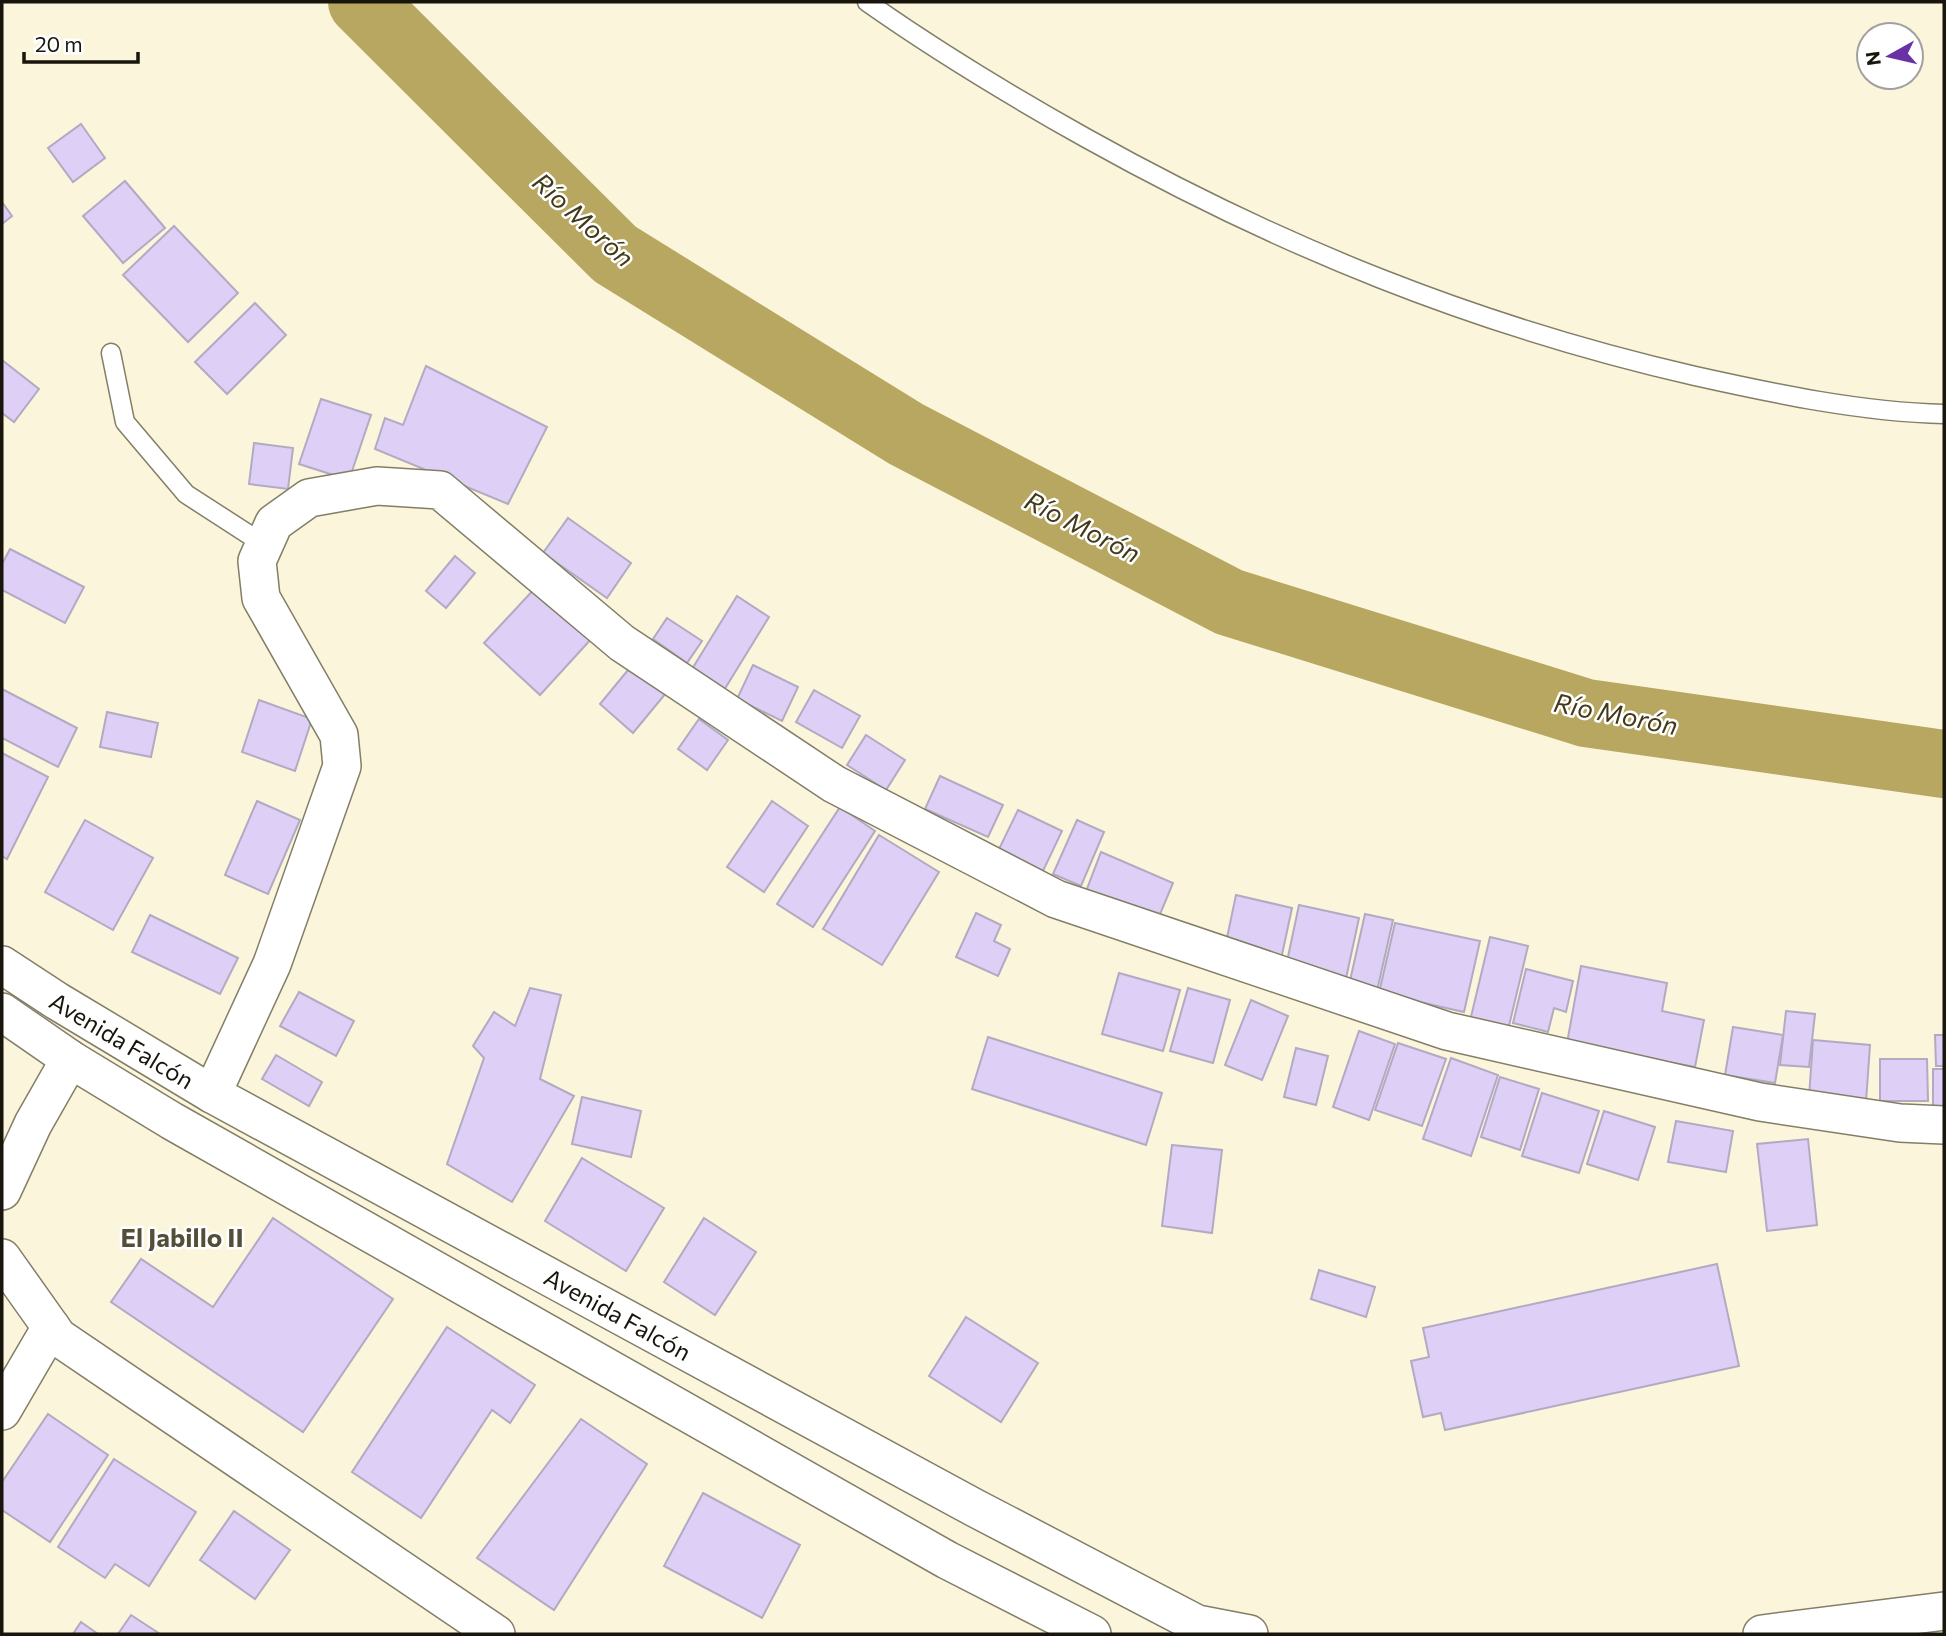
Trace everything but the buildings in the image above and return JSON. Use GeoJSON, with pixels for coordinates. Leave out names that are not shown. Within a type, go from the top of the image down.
{"type":"FeatureCollection","features":[{"type":"Feature","properties":{"kind":"street"},"geometry":{"type":"LineString","coordinates":[[212,1094],[272,964],[342,766],[339,735],[261,598],[257,561],[274,523],[309,498],[377,486],[440,490],[622,643],[834,785],[1056,899],[1447,1031],[1760,1102],[1900,1123],[1944,1125]]}},
{"type":"Feature","properties":{"kind":"street","name":"Avenida Falcón"},"geometry":{"type":"LineString","coordinates":[[2,965],[212,1094],[975,1508],[1197,1624],[1249,1634]]}},
{"type":"Feature","properties":{"kind":"street","name":"Avenida Falcón"},"geometry":{"type":"LineString","coordinates":[[2,1012],[70,1059],[184,1128],[934,1554],[1092,1634]]}},
{"type":"Feature","properties":{"kind":"street"},"geometry":{"type":"LineString","coordinates":[[2,1191],[33,1124],[70,1059]]}},
{"type":"Feature","properties":{"kind":"street"},"geometry":{"type":"LineString","coordinates":[[2,1258],[58,1337],[496,1634]]}},
{"type":"Feature","properties":{"kind":"street"},"geometry":{"type":"LineString","coordinates":[[2,1411],[51,1327]]}},
{"type":"Feature","properties":{"kind":"street"},"geometry":{"type":"LineString","coordinates":[[1762,1634],[1944,1611]]}},
{"type":"Feature","properties":{"kind":"lane"},"geometry":{"type":"LineString","coordinates":[[867,2],[1004,92],[1179,189],[1280,238],[1373,278],[1563,343],[1652,366],[1741,386],[1830,401],[1944,414]]}},
{"type":"Feature","properties":{"kind":"lane"},"geometry":{"type":"LineString","coordinates":[[111,353],[125,422],[186,494],[265,545]]}},
{"type":"Feature","properties":{"kind":"waterway","name":"Río Morón"},"geometry":{"type":"LineString","coordinates":[[362,2],[615,254],[906,434],[1229,602],[1586,713],[1944,764]]}},
{"type":"Feature","properties":{"kind":"district","name":"El Jabillo II"},"geometry":{"type":"Point","coordinates":[182,1236]}}]}
